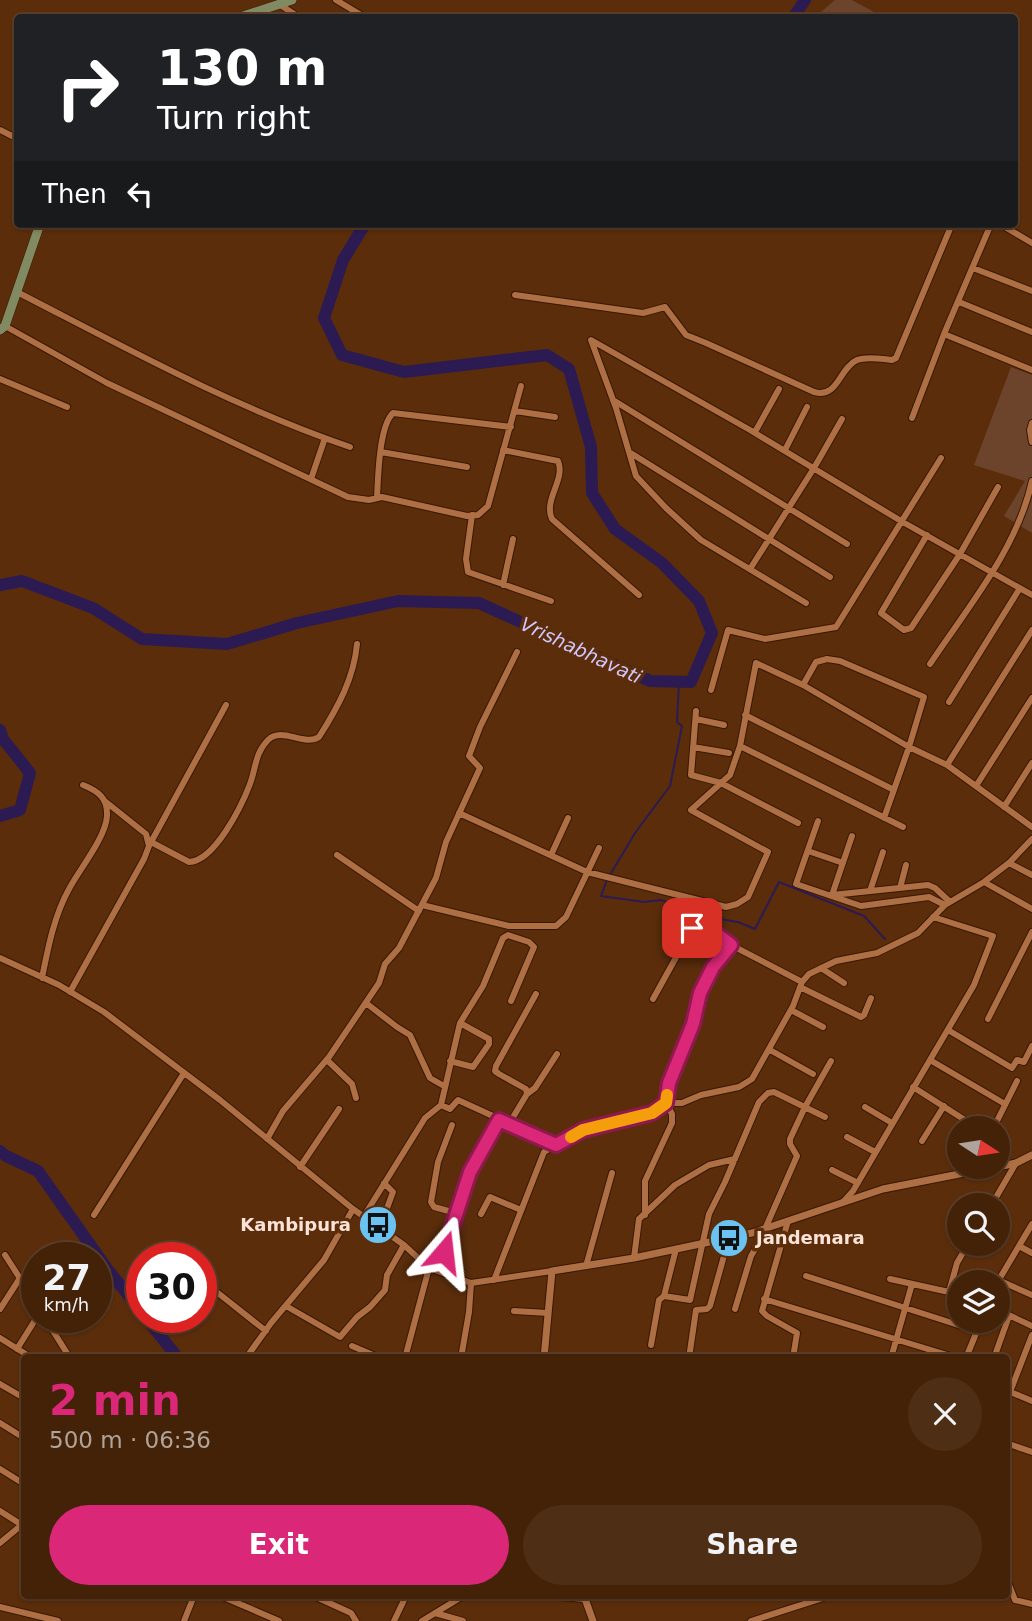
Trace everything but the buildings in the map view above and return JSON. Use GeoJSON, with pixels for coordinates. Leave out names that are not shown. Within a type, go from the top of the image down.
{"type":"FeatureCollection","features":[{"type":"Feature","properties":{"kind":"main road"},"geometry":{"type":"LineString","coordinates":[[248,14],[292,0]]}},
{"type":"Feature","properties":{"kind":"main road"},"geometry":{"type":"LineString","coordinates":[[2,328],[39,228]]}},
{"type":"Feature","properties":{"kind":"street"},"geometry":{"type":"LineString","coordinates":[[336,0],[359,14]]}},
{"type":"Feature","properties":{"kind":"street"},"geometry":{"type":"LineString","coordinates":[[277,3],[294,14]]}},
{"type":"Feature","properties":{"kind":"street"},"geometry":{"type":"LineString","coordinates":[[515,295],[643,313],[665,307],[691,338],[706,342],[814,392],[824,394],[831,391],[853,362],[859,359],[896,358],[950,228]]}},
{"type":"Feature","properties":{"kind":"street"},"geometry":{"type":"LineString","coordinates":[[912,418],[944,334],[990,228]]}},
{"type":"Feature","properties":{"kind":"street"},"geometry":{"type":"LineString","coordinates":[[1007,228],[1032,243]]}},
{"type":"Feature","properties":{"kind":"street"},"geometry":{"type":"LineString","coordinates":[[974,268],[1032,291]]}},
{"type":"Feature","properties":{"kind":"street"},"geometry":{"type":"LineString","coordinates":[[17,292],[195,384],[350,447]]}},
{"type":"Feature","properties":{"kind":"street"},"geometry":{"type":"LineString","coordinates":[[959,302],[1032,332]]}},
{"type":"Feature","properties":{"kind":"street"},"geometry":{"type":"LineString","coordinates":[[2,328],[107,383],[348,497],[369,500],[377,498],[472,515],[484,512],[488,506],[521,386]]}},
{"type":"Feature","properties":{"kind":"street"},"geometry":{"type":"LineString","coordinates":[[944,334],[1032,370]]}},
{"type":"Feature","properties":{"kind":"street"},"geometry":{"type":"LineString","coordinates":[[806,603],[701,540],[636,476],[591,340],[755,432],[901,521],[1032,595]]}},
{"type":"Feature","properties":{"kind":"street"},"geometry":{"type":"LineString","coordinates":[[0,379],[67,407]]}},
{"type":"Feature","properties":{"kind":"street"},"geometry":{"type":"LineString","coordinates":[[755,432],[779,389]]}},
{"type":"Feature","properties":{"kind":"street"},"geometry":{"type":"LineString","coordinates":[[613,400],[847,544]]}},
{"type":"Feature","properties":{"kind":"street"},"geometry":{"type":"LineString","coordinates":[[785,450],[807,407]]}},
{"type":"Feature","properties":{"kind":"street"},"geometry":{"type":"LineString","coordinates":[[515,411],[555,417]]}},
{"type":"Feature","properties":{"kind":"street"},"geometry":{"type":"LineString","coordinates":[[377,498],[386,425],[393,413],[511,427]]}},
{"type":"Feature","properties":{"kind":"street"},"geometry":{"type":"LineString","coordinates":[[750,569],[842,419]]}},
{"type":"Feature","properties":{"kind":"street"},"geometry":{"type":"LineString","coordinates":[[1032,423],[1032,443]]}},
{"type":"Feature","properties":{"kind":"street"},"geometry":{"type":"LineString","coordinates":[[311,480],[325,438]]}},
{"type":"Feature","properties":{"kind":"street"},"geometry":{"type":"LineString","coordinates":[[503,450],[558,461],[560,470],[549,509],[552,519],[639,595]]}},
{"type":"Feature","properties":{"kind":"street"},"geometry":{"type":"LineString","coordinates":[[381,452],[467,467]]}},
{"type":"Feature","properties":{"kind":"street"},"geometry":{"type":"LineString","coordinates":[[629,452],[830,577]]}},
{"type":"Feature","properties":{"kind":"street"},"geometry":{"type":"LineString","coordinates":[[711,690],[728,631],[765,639],[836,627],[941,458]]}},
{"type":"Feature","properties":{"kind":"street"},"geometry":{"type":"LineString","coordinates":[[930,664],[1017,529],[1032,481]]}},
{"type":"Feature","properties":{"kind":"street"},"geometry":{"type":"LineString","coordinates":[[928,535],[881,613],[904,630],[911,628],[960,553],[998,487]]}},
{"type":"Feature","properties":{"kind":"street"},"geometry":{"type":"LineString","coordinates":[[472,515],[466,559],[468,572],[551,601]]}},
{"type":"Feature","properties":{"kind":"street"},"geometry":{"type":"LineString","coordinates":[[503,585],[513,539]]}},
{"type":"Feature","properties":{"kind":"street"},"geometry":{"type":"LineString","coordinates":[[948,702],[1020,588]]}},
{"type":"Feature","properties":{"kind":"street"},"geometry":{"type":"LineString","coordinates":[[947,765],[1032,630]]}},
{"type":"Feature","properties":{"kind":"street"},"geometry":{"type":"LineString","coordinates":[[83,785],[97,791],[106,802],[146,834],[150,844],[190,862],[196,862],[226,833],[251,783],[256,759],[270,737],[276,735],[315,740],[319,737],[350,679],[355,665],[357,644]]}},
{"type":"Feature","properties":{"kind":"street"},"geometry":{"type":"LineString","coordinates":[[267,1139],[283,1111],[327,1060],[366,1003],[380,980],[385,964],[399,948],[436,878],[444,845],[480,768],[469,756],[480,727],[517,652]]}},
{"type":"Feature","properties":{"kind":"street"},"geometry":{"type":"LineString","coordinates":[[803,685],[816,662],[827,659],[840,661],[924,697],[884,818]]}},
{"type":"Feature","properties":{"kind":"street"},"geometry":{"type":"LineString","coordinates":[[460,813],[587,872],[726,907],[737,904],[748,897],[768,852],[691,810],[730,775],[740,746],[756,663],[803,685],[909,747],[947,765],[1032,827]]}},
{"type":"Feature","properties":{"kind":"street"},"geometry":{"type":"LineString","coordinates":[[976,786],[1032,698]]}},
{"type":"Feature","properties":{"kind":"street"},"geometry":{"type":"LineString","coordinates":[[70,992],[145,859],[150,844],[226,705]]}},
{"type":"Feature","properties":{"kind":"street"},"geometry":{"type":"LineString","coordinates":[[696,711],[691,775],[721,783],[798,823]]}},
{"type":"Feature","properties":{"kind":"street"},"geometry":{"type":"LineString","coordinates":[[746,715],[894,790]]}},
{"type":"Feature","properties":{"kind":"street"},"geometry":{"type":"LineString","coordinates":[[696,719],[724,725]]}},
{"type":"Feature","properties":{"kind":"street"},"geometry":{"type":"LineString","coordinates":[[740,746],[903,827]]}},
{"type":"Feature","properties":{"kind":"street"},"geometry":{"type":"LineString","coordinates":[[693,747],[729,754]]}},
{"type":"Feature","properties":{"kind":"street"},"geometry":{"type":"LineString","coordinates":[[1004,807],[1032,763]]}},
{"type":"Feature","properties":{"kind":"street"},"geometry":{"type":"LineString","coordinates":[[42,978],[51,936],[68,889],[89,858],[107,818],[106,802]]}},
{"type":"Feature","properties":{"kind":"street"},"geometry":{"type":"LineString","coordinates":[[551,855],[568,818]]}},
{"type":"Feature","properties":{"kind":"street"},"geometry":{"type":"LineString","coordinates":[[818,821],[796,884],[861,906],[929,897],[947,903]]}},
{"type":"Feature","properties":{"kind":"street"},"geometry":{"type":"LineString","coordinates":[[832,895],[852,836]]}},
{"type":"Feature","properties":{"kind":"street"},"geometry":{"type":"LineString","coordinates":[[494,1280],[544,1152],[583,1130],[652,1113],[666,1103],[682,1103],[701,1095],[739,1087],[752,1079],[791,1010],[801,984],[809,974],[836,961],[877,953],[918,933],[947,903],[984,882],[1009,863],[1032,839]]}},
{"type":"Feature","properties":{"kind":"street"},"geometry":{"type":"LineString","coordinates":[[337,855],[420,908],[509,926],[556,926],[566,917],[598,848]]}},
{"type":"Feature","properties":{"kind":"street"},"geometry":{"type":"LineString","coordinates":[[808,851],[843,863]]}},
{"type":"Feature","properties":{"kind":"street"},"geometry":{"type":"LineString","coordinates":[[870,891],[883,852]]}},
{"type":"Feature","properties":{"kind":"street"},"geometry":{"type":"LineString","coordinates":[[1009,863],[1032,875]]}},
{"type":"Feature","properties":{"kind":"street"},"geometry":{"type":"LineString","coordinates":[[900,888],[906,865]]}},
{"type":"Feature","properties":{"kind":"street"},"geometry":{"type":"LineString","coordinates":[[984,882],[1032,909]]}},
{"type":"Feature","properties":{"kind":"street"},"geometry":{"type":"LineString","coordinates":[[832,895],[928,885],[935,888],[947,903]]}},
{"type":"Feature","properties":{"kind":"street"},"geometry":{"type":"LineString","coordinates":[[842,1203],[858,1183],[974,985],[991,946],[993,936],[933,917]]}},
{"type":"Feature","properties":{"kind":"street"},"geometry":{"type":"LineString","coordinates":[[653,999],[694,925],[705,925],[731,945],[860,1017],[864,1015],[871,998]]}},
{"type":"Feature","properties":{"kind":"street"},"geometry":{"type":"LineString","coordinates":[[988,1020],[1032,932]]}},
{"type":"Feature","properties":{"kind":"street"},"geometry":{"type":"LineString","coordinates":[[364,1216],[425,1118],[441,1105],[460,1023],[482,988],[503,938],[508,935],[529,942],[534,947],[511,1001]]}},
{"type":"Feature","properties":{"kind":"street"},"geometry":{"type":"LineString","coordinates":[[645,1214],[645,1181],[672,1123],[672,1114],[666,1103],[669,1083],[693,1024],[700,993],[713,967],[731,945]]}},
{"type":"Feature","properties":{"kind":"street"},"geometry":{"type":"LineString","coordinates":[[0,958],[104,1012],[354,1209],[404,1245],[429,1268],[471,1283],[676,1250],[762,1230],[883,1189],[947,1177]]}},
{"type":"Feature","properties":{"kind":"street"},"geometry":{"type":"LineString","coordinates":[[821,968],[844,983]]}},
{"type":"Feature","properties":{"kind":"street"},"geometry":{"type":"LineString","coordinates":[[527,1094],[526,1089],[495,1072],[536,994]]}},
{"type":"Feature","properties":{"kind":"street"},"geometry":{"type":"LineString","coordinates":[[366,1003],[410,1035],[430,1078],[444,1086]]}},
{"type":"Feature","properties":{"kind":"street"},"geometry":{"type":"LineString","coordinates":[[791,1010],[823,1027]]}},
{"type":"Feature","properties":{"kind":"street"},"geometry":{"type":"LineString","coordinates":[[450,1061],[473,1068],[489,1044],[489,1039],[460,1023]]}},
{"type":"Feature","properties":{"kind":"street"},"geometry":{"type":"LineString","coordinates":[[947,1030],[1012,1068],[1017,1060],[1024,1062],[1032,1046]]}},
{"type":"Feature","properties":{"kind":"street"},"geometry":{"type":"LineString","coordinates":[[770,1050],[813,1074]]}},
{"type":"Feature","properties":{"kind":"street"},"geometry":{"type":"LineString","coordinates":[[509,1124],[527,1094],[535,1088],[557,1054]]}},
{"type":"Feature","properties":{"kind":"street"},"geometry":{"type":"LineString","coordinates":[[930,1059],[1005,1104]]}},
{"type":"Feature","properties":{"kind":"street"},"geometry":{"type":"LineString","coordinates":[[327,1060],[352,1084],[356,1098]]}},
{"type":"Feature","properties":{"kind":"street"},"geometry":{"type":"LineString","coordinates":[[735,1309],[751,1256],[797,1156],[789,1142],[804,1108],[831,1061]]}},
{"type":"Feature","properties":{"kind":"street"},"geometry":{"type":"LineString","coordinates":[[94,1215],[184,1073]]}},
{"type":"Feature","properties":{"kind":"street"},"geometry":{"type":"LineString","coordinates":[[999,1116],[1017,1081]]}},
{"type":"Feature","properties":{"kind":"street"},"geometry":{"type":"LineString","coordinates":[[913,1087],[958,1116]]}},
{"type":"Feature","properties":{"kind":"street"},"geometry":{"type":"LineString","coordinates":[[664,1296],[691,1300],[709,1214],[759,1102],[768,1093],[774,1093],[825,1117]]}},
{"type":"Feature","properties":{"kind":"street"},"geometry":{"type":"LineString","coordinates":[[441,1105],[450,1109],[457,1100],[556,1145]]}},
{"type":"Feature","properties":{"kind":"street"},"geometry":{"type":"LineString","coordinates":[[865,1107],[892,1123]]}},
{"type":"Feature","properties":{"kind":"street"},"geometry":{"type":"LineString","coordinates":[[922,1141],[944,1107]]}},
{"type":"Feature","properties":{"kind":"street"},"geometry":{"type":"LineString","coordinates":[[300,1167],[339,1110]]}},
{"type":"Feature","properties":{"kind":"street"},"geometry":{"type":"LineString","coordinates":[[438,1271],[470,1172],[499,1120]]}},
{"type":"Feature","properties":{"kind":"street"},"geometry":{"type":"LineString","coordinates":[[452,1125],[438,1162],[431,1202],[434,1207],[456,1213]]}},
{"type":"Feature","properties":{"kind":"street"},"geometry":{"type":"LineString","coordinates":[[847,1137],[875,1152]]}},
{"type":"Feature","properties":{"kind":"street"},"geometry":{"type":"LineString","coordinates":[[1010,1164],[1032,1155]]}},
{"type":"Feature","properties":{"kind":"street"},"geometry":{"type":"LineString","coordinates":[[634,1258],[637,1224],[645,1214],[673,1187],[696,1172],[711,1164],[735,1159]]}},
{"type":"Feature","properties":{"kind":"street"},"geometry":{"type":"LineString","coordinates":[[999,1193],[1016,1163]]}},
{"type":"Feature","properties":{"kind":"street"},"geometry":{"type":"LineString","coordinates":[[832,1170],[858,1183]]}},
{"type":"Feature","properties":{"kind":"street"},"geometry":{"type":"LineString","coordinates":[[586,1266],[612,1173]]}},
{"type":"Feature","properties":{"kind":"street"},"geometry":{"type":"LineString","coordinates":[[380,1227],[393,1192],[384,1183]]}},
{"type":"Feature","properties":{"kind":"street"},"geometry":{"type":"LineString","coordinates":[[481,1214],[490,1197],[521,1210]]}},
{"type":"Feature","properties":{"kind":"street"},"geometry":{"type":"LineString","coordinates":[[249,1354],[324,1260],[354,1209]]}},
{"type":"Feature","properties":{"kind":"street"},"geometry":{"type":"LineString","coordinates":[[788,1221],[764,1299],[763,1312],[797,1333],[794,1354]]}},
{"type":"Feature","properties":{"kind":"street"},"geometry":{"type":"LineString","coordinates":[[1005,1270],[1032,1224]]}},
{"type":"Feature","properties":{"kind":"street"},"geometry":{"type":"LineString","coordinates":[[690,1354],[696,1310],[710,1306],[729,1238]]}},
{"type":"Feature","properties":{"kind":"street"},"geometry":{"type":"LineString","coordinates":[[286,1306],[340,1337],[384,1290],[387,1275],[404,1245]]}},
{"type":"Feature","properties":{"kind":"street"},"geometry":{"type":"LineString","coordinates":[[1019,1246],[1032,1253]]}},
{"type":"Feature","properties":{"kind":"street"},"geometry":{"type":"LineString","coordinates":[[651,1345],[659,1300],[664,1296],[676,1250]]}},
{"type":"Feature","properties":{"kind":"street"},"geometry":{"type":"LineString","coordinates":[[1,1305],[20,1278],[5,1255]]}},
{"type":"Feature","properties":{"kind":"street"},"geometry":{"type":"LineString","coordinates":[[406,1354],[429,1268]]}},
{"type":"Feature","properties":{"kind":"street"},"geometry":{"type":"LineString","coordinates":[[544,1354],[552,1271]]}},
{"type":"Feature","properties":{"kind":"street"},"geometry":{"type":"LineString","coordinates":[[806,1276],[977,1331],[966,1354]]}},
{"type":"Feature","properties":{"kind":"street"},"geometry":{"type":"LineString","coordinates":[[890,1279],[947,1292]]}},
{"type":"Feature","properties":{"kind":"street"},"geometry":{"type":"LineString","coordinates":[[462,1354],[471,1283]]}},
{"type":"Feature","properties":{"kind":"street"},"geometry":{"type":"LineString","coordinates":[[892,1354],[912,1284]]}},
{"type":"Feature","properties":{"kind":"street"},"geometry":{"type":"LineString","coordinates":[[1010,1287],[1032,1295]]}},
{"type":"Feature","properties":{"kind":"street"},"geometry":{"type":"LineString","coordinates":[[218,1293],[266,1331]]}},
{"type":"Feature","properties":{"kind":"street"},"geometry":{"type":"LineString","coordinates":[[764,1299],[945,1354]]}},
{"type":"Feature","properties":{"kind":"street"},"geometry":{"type":"LineString","coordinates":[[514,1311],[548,1313]]}},
{"type":"Feature","properties":{"kind":"street"},"geometry":{"type":"LineString","coordinates":[[1010,1316],[1032,1326]]}},
{"type":"Feature","properties":{"kind":"street"},"geometry":{"type":"LineString","coordinates":[[17,1349],[27,1333]]}},
{"type":"Feature","properties":{"kind":"street"},"geometry":{"type":"LineString","coordinates":[[55,1333],[68,1354]]}},
{"type":"Feature","properties":{"kind":"street"},"geometry":{"type":"LineString","coordinates":[[995,1354],[1003,1333]]}},
{"type":"Feature","properties":{"kind":"street"},"geometry":{"type":"LineString","coordinates":[[1010,1387],[1032,1335]]}},
{"type":"Feature","properties":{"kind":"street"},"geometry":{"type":"LineString","coordinates":[[0,1338],[25,1354]]}},
{"type":"Feature","properties":{"kind":"street"},"geometry":{"type":"LineString","coordinates":[[352,1346],[371,1354]]}},
{"type":"Feature","properties":{"kind":"street"},"geometry":{"type":"LineString","coordinates":[[0,1384],[21,1396]]}},
{"type":"Feature","properties":{"kind":"street"},"geometry":{"type":"LineString","coordinates":[[1010,1393],[1032,1401]]}},
{"type":"Feature","properties":{"kind":"street"},"geometry":{"type":"LineString","coordinates":[[0,1423],[21,1436]]}},
{"type":"Feature","properties":{"kind":"street"},"geometry":{"type":"LineString","coordinates":[[1010,1444],[1032,1452]]}},
{"type":"Feature","properties":{"kind":"street"},"geometry":{"type":"LineString","coordinates":[[0,1469],[21,1482]]}},
{"type":"Feature","properties":{"kind":"street"},"geometry":{"type":"LineString","coordinates":[[0,1511],[21,1523]]}},
{"type":"Feature","properties":{"kind":"street"},"geometry":{"type":"LineString","coordinates":[[0,1543],[21,1526]]}},
{"type":"Feature","properties":{"kind":"street"},"geometry":{"type":"LineString","coordinates":[[1010,1587],[1015,1600],[1032,1604]]}},
{"type":"Feature","properties":{"kind":"street"},"geometry":{"type":"LineString","coordinates":[[186,1620],[193,1599]]}},
{"type":"Feature","properties":{"kind":"street"},"geometry":{"type":"LineString","coordinates":[[229,1599],[279,1621]]}},
{"type":"Feature","properties":{"kind":"street"},"geometry":{"type":"LineString","coordinates":[[321,1599],[351,1613],[356,1621]]}},
{"type":"Feature","properties":{"kind":"street"},"geometry":{"type":"LineString","coordinates":[[394,1621],[404,1599]]}},
{"type":"Feature","properties":{"kind":"street"},"geometry":{"type":"LineString","coordinates":[[422,1621],[456,1599]]}},
{"type":"Feature","properties":{"kind":"street"},"geometry":{"type":"LineString","coordinates":[[584,1599],[593,1621]]}},
{"type":"Feature","properties":{"kind":"street"},"geometry":{"type":"LineString","coordinates":[[751,1621],[820,1599]]}},
{"type":"Feature","properties":{"kind":"street"},"geometry":{"type":"LineString","coordinates":[[0,1607],[58,1621]]}},
{"type":"Feature","properties":{"kind":"street"},"geometry":{"type":"LineString","coordinates":[[435,1613],[463,1621]]}},
{"type":"Feature","properties":{"kind":"shaded area"},"geometry":{"type":"Polygon","coordinates":[[[835,0],[852,0],[878,14],[819,14],[835,0]]]}},
{"type":"Feature","properties":{"kind":"shaded area"},"geometry":{"type":"Polygon","coordinates":[[[1011,367],[1032,375],[1032,533],[1004,516],[1025,481],[974,465],[1011,367]]]}},
{"type":"Feature","properties":{"kind":"waterway","name":"Vrishabhavati"},"geometry":{"type":"LineString","coordinates":[[796,14],[805,0]]}},
{"type":"Feature","properties":{"kind":"waterway","name":"Vrishabhavati"},"geometry":{"type":"LineString","coordinates":[[0,585],[22,581],[93,608],[142,639],[227,644],[297,623],[398,601],[479,603],[650,681],[691,682],[712,633],[699,601],[662,563],[615,529],[592,493],[591,447],[569,369],[547,355],[404,372],[342,355],[324,318],[343,260],[363,228]]}},
{"type":"Feature","properties":{"kind":"waterway"},"geometry":{"type":"LineString","coordinates":[[610,875],[635,833],[670,786],[682,726],[677,722],[679,681]]}},
{"type":"Feature","properties":{"kind":"waterway","name":"Vrishabhavati"},"geometry":{"type":"LineString","coordinates":[[0,730],[3,739],[30,773],[20,810],[0,816]]}},
{"type":"Feature","properties":{"kind":"waterway"},"geometry":{"type":"LineString","coordinates":[[607,880],[601,896],[644,902],[661,900],[755,929],[779,882],[864,916],[885,939]]}},
{"type":"Feature","properties":{"kind":"waterway","name":"Vrishabhavati"},"geometry":{"type":"LineString","coordinates":[[0,1151],[38,1171],[126,1292]]}},
{"type":"Feature","properties":{"kind":"waterway","name":"Vrishabhavati"},"geometry":{"type":"LineString","coordinates":[[158,1333],[175,1354]]}},
{"type":"Feature","properties":{"kind":"slow traffic"},"geometry":{"type":"LineString","coordinates":[[571,1137],[583,1130],[652,1113],[666,1103],[667,1095]]}},
{"type":"Feature","properties":{"kind":"place","name":"Kambipura"},"geometry":{"type":"Point","coordinates":[378,1225]}},
{"type":"Feature","properties":{"kind":"place","name":"Jandemara"},"geometry":{"type":"Point","coordinates":[729,1238]}},
{"type":"Feature","properties":{"kind":"route"},"geometry":{"type":"LineString","coordinates":[[444,1252],[461,1193],[499,1120],[556,1145],[583,1130],[652,1113],[666,1103],[669,1083],[693,1024],[700,993],[713,967],[731,945],[705,925],[697,924],[692,928]]}}]}
